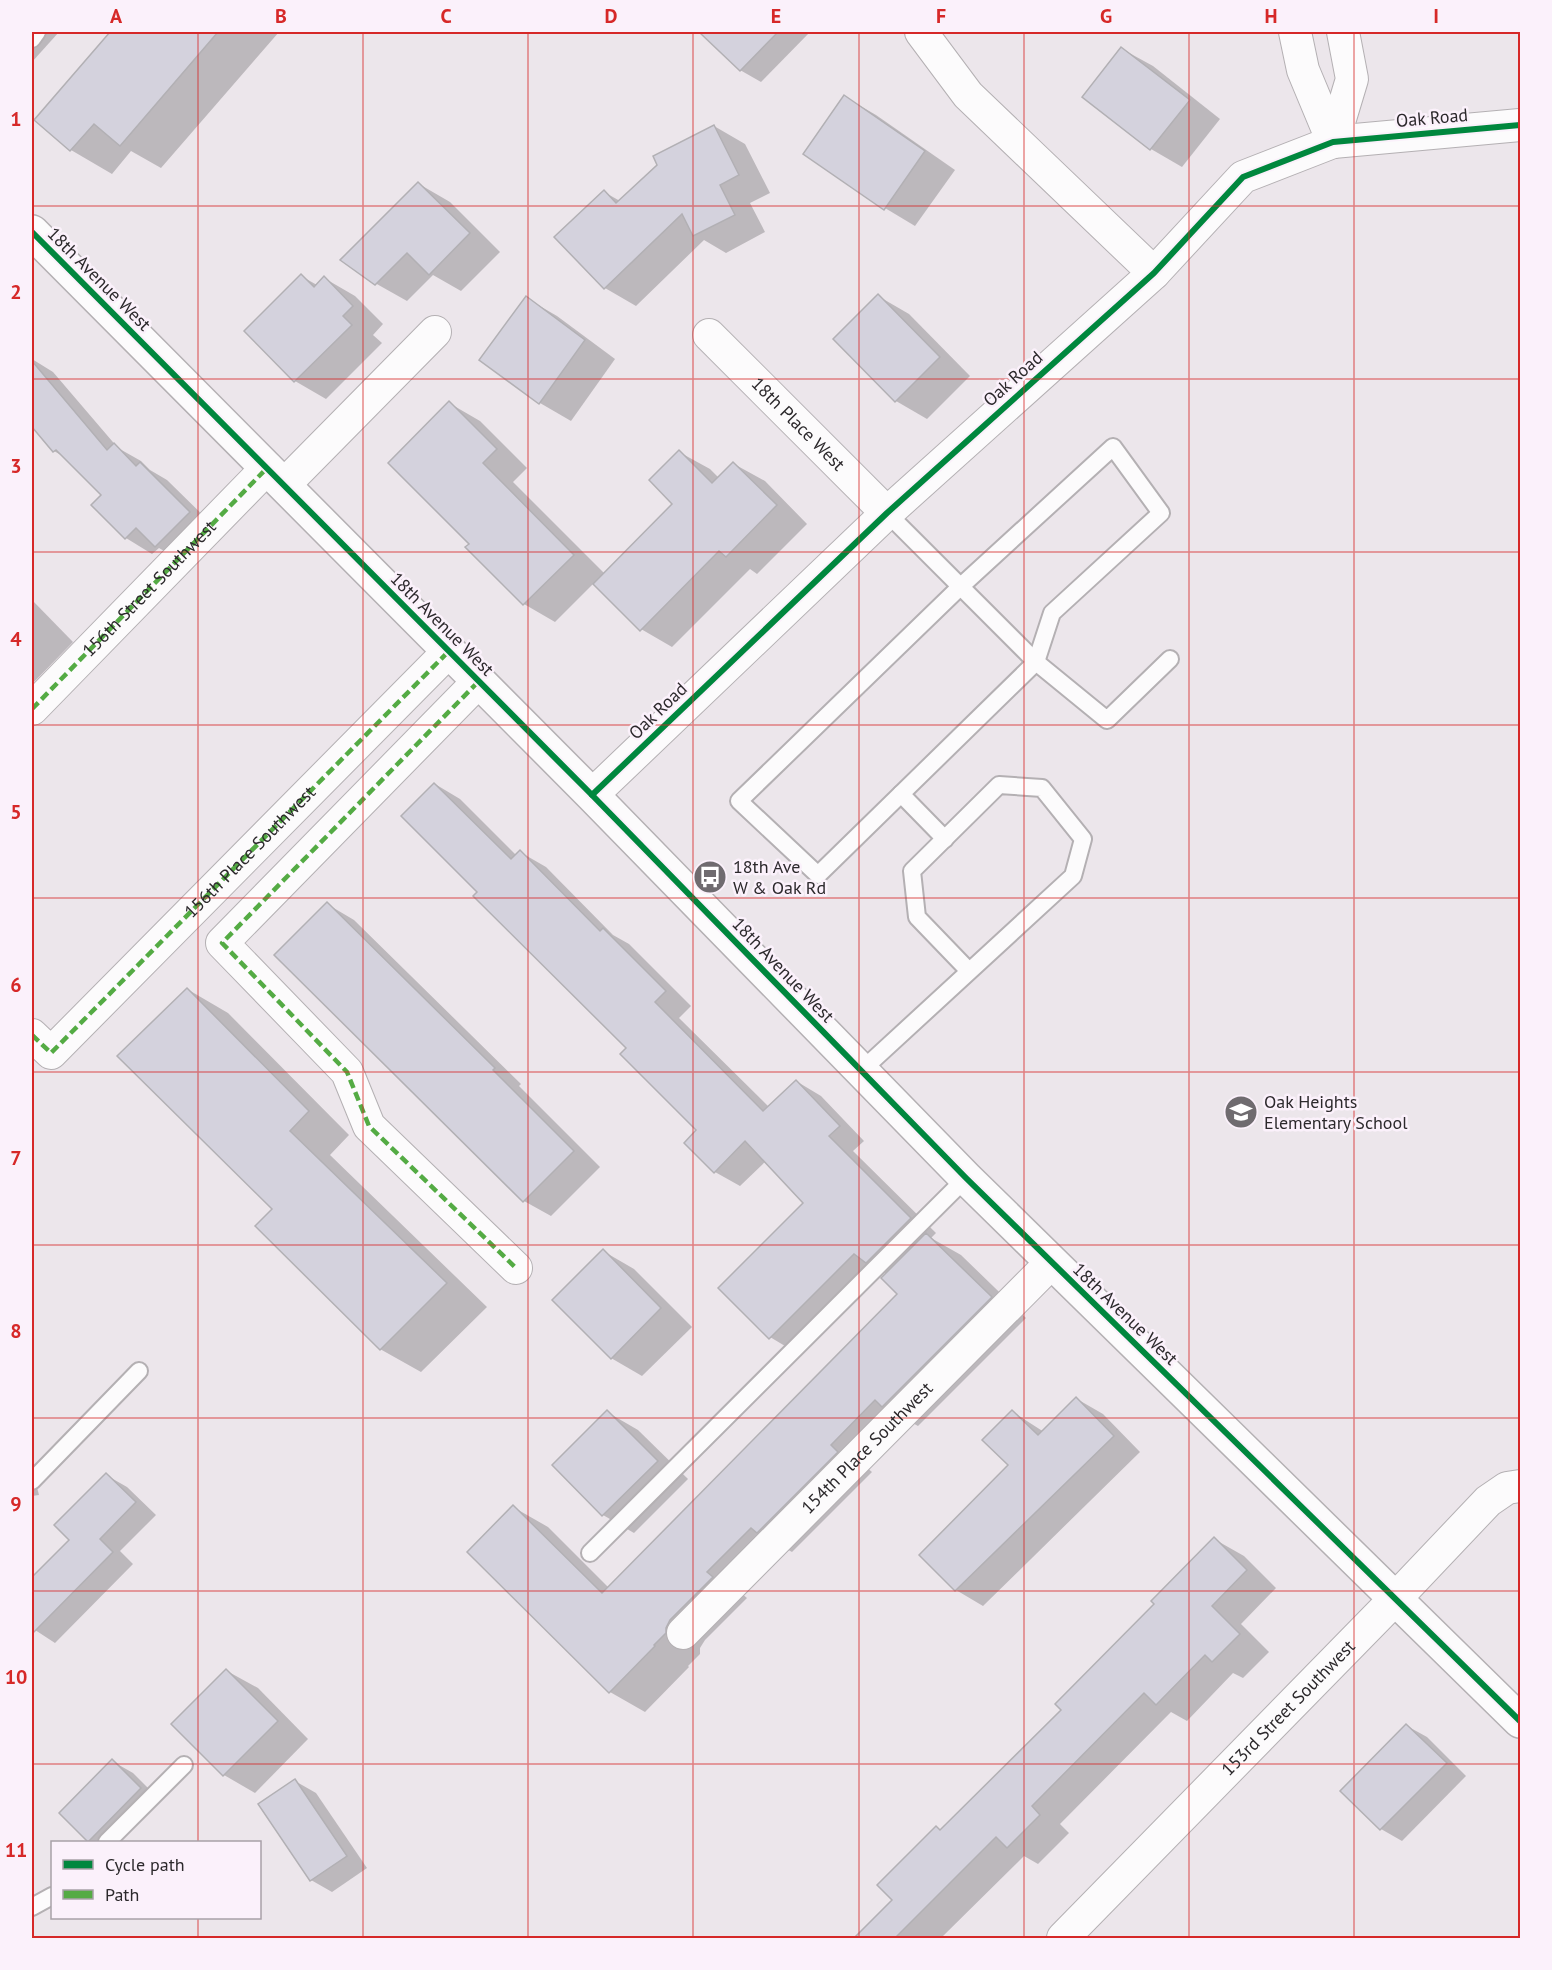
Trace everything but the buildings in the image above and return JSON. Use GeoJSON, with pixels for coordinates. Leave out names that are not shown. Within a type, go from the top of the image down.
{"type":"FeatureCollection","features":[{"type":"Feature","properties":{"kind":"street"},"geometry":{"type":"LineString","coordinates":[[921,32],[968,95],[1154,273]]}},
{"type":"Feature","properties":{"kind":"street"},"geometry":{"type":"LineString","coordinates":[[1295,32],[1303,70],[1333,142]]}},
{"type":"Feature","properties":{"kind":"street"},"geometry":{"type":"LineString","coordinates":[[1333,142],[1352,79],[1343,32]]}},
{"type":"Feature","properties":{"kind":"street","name":"Oak Road"},"geometry":{"type":"LineString","coordinates":[[592,795],[887,513],[1154,273],[1243,177],[1333,142],[1521,124]]}},
{"type":"Feature","properties":{"kind":"street","name":"18th Avenue West"},"geometry":{"type":"LineString","coordinates":[[32,232],[592,795],[966,1178],[1521,1721]]}},
{"type":"Feature","properties":{"kind":"street","name":"156th Street Southwest"},"geometry":{"type":"LineString","coordinates":[[32,710],[276,477],[435,332]]}},
{"type":"Feature","properties":{"kind":"street","name":"18th Place West"},"geometry":{"type":"LineString","coordinates":[[709,334],[887,513]]}},
{"type":"Feature","properties":{"kind":"street","name":"156th Place Southwest"},"geometry":{"type":"LineString","coordinates":[[41,1044],[448,652]]}},
{"type":"Feature","properties":{"kind":"street"},"geometry":{"type":"LineString","coordinates":[[478,682],[222,943],[347,1072],[369,1126],[516,1268]]}},
{"type":"Feature","properties":{"kind":"street","name":"154th Place Southwest"},"geometry":{"type":"LineString","coordinates":[[683,1633],[1052,1263]]}},
{"type":"Feature","properties":{"kind":"street","name":"153rd Street Southwest"},"geometry":{"type":"LineString","coordinates":[[1063,1938],[1488,1501],[1507,1488],[1521,1486]]}},
{"type":"Feature","properties":{"kind":"lane"},"geometry":{"type":"LineString","coordinates":[[32,39],[38,32]]}},
{"type":"Feature","properties":{"kind":"lane"},"geometry":{"type":"LineString","coordinates":[[1113,447],[1161,513],[1052,613],[1036,662],[818,875],[739,801],[960,587],[1113,447]]}},
{"type":"Feature","properties":{"kind":"lane"},"geometry":{"type":"LineString","coordinates":[[887,513],[1036,662],[1107,720],[1170,659]]}},
{"type":"Feature","properties":{"kind":"lane"},"geometry":{"type":"LineString","coordinates":[[861,1071],[1073,876],[1083,839],[1042,788],[999,785],[912,871],[917,917],[969,971]]}},
{"type":"Feature","properties":{"kind":"lane"},"geometry":{"type":"LineString","coordinates":[[901,794],[945,839]]}},
{"type":"Feature","properties":{"kind":"lane"},"geometry":{"type":"LineString","coordinates":[[590,1553],[966,1178]]}},
{"type":"Feature","properties":{"kind":"lane"},"geometry":{"type":"LineString","coordinates":[[32,1481],[139,1371]]}},
{"type":"Feature","properties":{"kind":"lane"},"geometry":{"type":"LineString","coordinates":[[108,1841],[184,1765]]}},
{"type":"Feature","properties":{"kind":"lane"},"geometry":{"type":"LineString","coordinates":[[32,1907],[51,1897]]}},
{"type":"Feature","properties":{"kind":"marked path"},"geometry":{"type":"LineString","coordinates":[[32,709],[267,468]]}},
{"type":"Feature","properties":{"kind":"marked path"},"geometry":{"type":"LineString","coordinates":[[32,1035],[51,1053],[448,652]]}},
{"type":"Feature","properties":{"kind":"marked path"},"geometry":{"type":"LineString","coordinates":[[478,682],[222,943],[347,1072],[369,1126],[516,1268]]}},
{"type":"Feature","properties":{"kind":"cycle path"},"geometry":{"type":"LineString","coordinates":[[592,795],[887,513],[1154,273],[1243,177],[1333,142],[1520,125]]}},
{"type":"Feature","properties":{"kind":"cycle path"},"geometry":{"type":"LineString","coordinates":[[32,232],[592,795],[966,1178],[1520,1721]]}},
{"type":"Feature","properties":{"kind":"place","name":"18th Ave W & Oak Rd"},"geometry":{"type":"Point","coordinates":[710,877]}},
{"type":"Feature","properties":{"kind":"place","name":"Oak Heights Elementary School"},"geometry":{"type":"Point","coordinates":[1241,1112]}}]}
